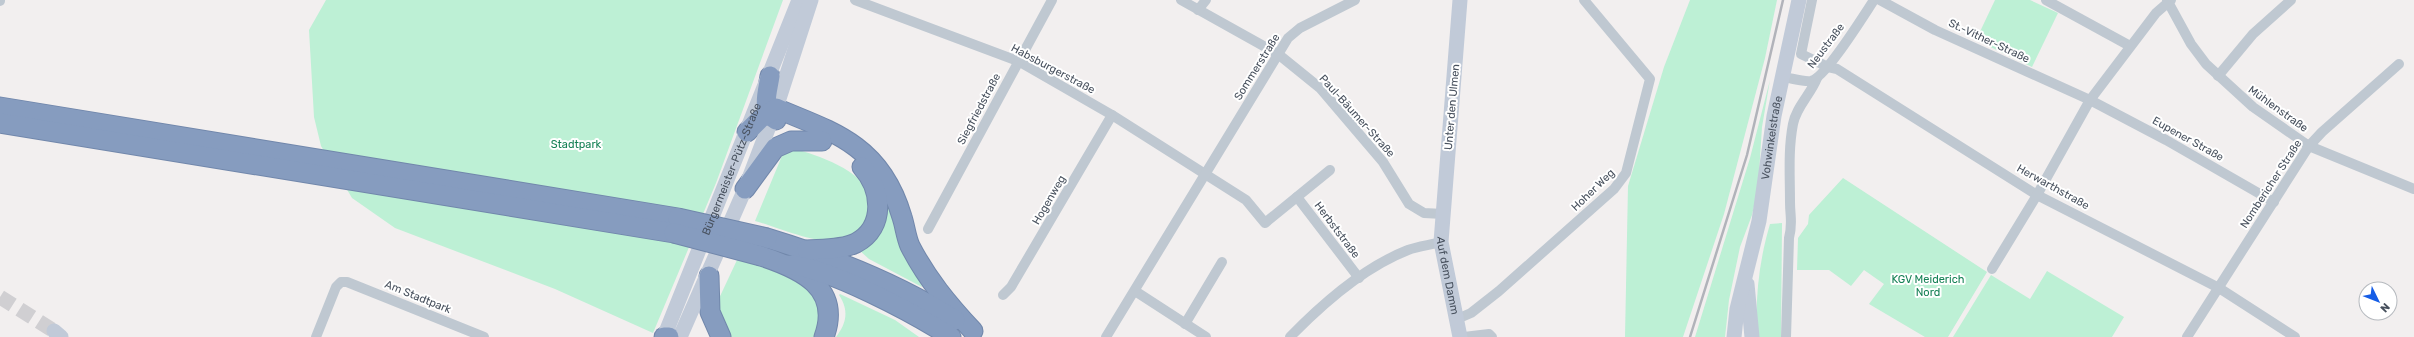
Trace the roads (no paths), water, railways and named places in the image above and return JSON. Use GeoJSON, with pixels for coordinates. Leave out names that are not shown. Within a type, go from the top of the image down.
{"type":"FeatureCollection","features":[{"type":"Feature","properties":{"kind":"highway"},"geometry":{"type":"LineString","coordinates":[[770,76],[766,107],[772,113],[848,155],[868,174],[875,186],[879,208],[876,221],[870,230],[856,243],[844,247],[807,250]]}},
{"type":"Feature","properties":{"kind":"highway"},"geometry":{"type":"LineString","coordinates":[[0,107],[678,218],[767,238],[807,250],[909,293],[977,334]]}},
{"type":"Feature","properties":{"kind":"highway"},"geometry":{"type":"LineString","coordinates":[[747,132],[772,113]]}},
{"type":"Feature","properties":{"kind":"highway"},"geometry":{"type":"LineString","coordinates":[[772,113],[839,136],[856,147],[880,171],[898,203],[909,244],[922,270],[935,288],[977,334]]}},
{"type":"Feature","properties":{"kind":"highway"},"geometry":{"type":"LineString","coordinates":[[0,123],[674,233],[761,256],[787,265],[808,268],[865,291],[901,308],[951,337]]}},
{"type":"Feature","properties":{"kind":"highway"},"geometry":{"type":"LineString","coordinates":[[745,189],[775,148],[791,141],[822,141]]}},
{"type":"Feature","properties":{"kind":"highway"},"geometry":{"type":"LineString","coordinates":[[787,265],[816,283],[824,294],[830,318],[824,337]]}},
{"type":"Feature","properties":{"kind":"highway"},"geometry":{"type":"LineString","coordinates":[[709,276],[710,312],[721,337]]}},
{"type":"Feature","properties":{"kind":"highway"},"geometry":{"type":"LineString","coordinates":[[664,337],[669,337]]}},
{"type":"Feature","properties":{"kind":"main road","name":"Bürgermeister-Pütz-Straße"},"geometry":{"type":"LineString","coordinates":[[664,337],[770,76],[799,0]]}},
{"type":"Feature","properties":{"kind":"main road","name":"Bürgermeister-Pütz-Straße"},"geometry":{"type":"LineString","coordinates":[[680,337],[709,276],[745,189],[811,0]]}},
{"type":"Feature","properties":{"kind":"main road","name":"Unter den Ulmen"},"geometry":{"type":"LineString","coordinates":[[1443,214],[1460,0]]}},
{"type":"Feature","properties":{"kind":"main road","name":"Vohwinkelstraße"},"geometry":{"type":"LineString","coordinates":[[1734,337],[1737,309],[1759,221],[1774,116],[1799,0]]}},
{"type":"Feature","properties":{"kind":"main road","name":"Auf dem Damm"},"geometry":{"type":"LineString","coordinates":[[1443,214],[1441,242],[1458,319],[1460,337]]}},
{"type":"Feature","properties":{"kind":"main road","name":"Vohwinkelstraße"},"geometry":{"type":"LineString","coordinates":[[1746,275],[1752,337]]}},
{"type":"Feature","properties":{"kind":"street","name":"Habsburgerstraße"},"geometry":{"type":"LineString","coordinates":[[855,0],[1018,61],[1112,115],[1206,175]]}},
{"type":"Feature","properties":{"kind":"street","name":"Siegfriedstraße"},"geometry":{"type":"LineString","coordinates":[[928,229],[1052,0]]}},
{"type":"Feature","properties":{"kind":"street","name":"Paul-Bäumer-Straße"},"geometry":{"type":"LineString","coordinates":[[1181,0],[1278,54],[1320,88],[1383,162],[1409,204],[1424,213],[1443,214]]}},
{"type":"Feature","properties":{"kind":"street"},"geometry":{"type":"LineString","coordinates":[[1198,10],[1206,0]]}},
{"type":"Feature","properties":{"kind":"street","name":"Sommerstraße"},"geometry":{"type":"LineString","coordinates":[[1106,337],[1288,38],[1300,28],[1355,0]]}},
{"type":"Feature","properties":{"kind":"street","name":"Hoher Weg"},"geometry":{"type":"LineString","coordinates":[[1458,319],[1471,313],[1498,291],[1614,189],[1626,173],[1650,79],[1584,0]]}},
{"type":"Feature","properties":{"kind":"street","name":"Herwarthstraße"},"geometry":{"type":"LineString","coordinates":[[1812,0],[1801,54],[1828,67],[1837,69],[2037,194],[2218,288],[2295,337]]}},
{"type":"Feature","properties":{"kind":"street","name":"Neustraße"},"geometry":{"type":"LineString","coordinates":[[1783,77],[1807,81],[1817,78],[1828,67],[1874,0]]}},
{"type":"Feature","properties":{"kind":"street","name":"St.-Vither-Straße"},"geometry":{"type":"LineString","coordinates":[[1880,0],[1942,33],[2090,100]]}},
{"type":"Feature","properties":{"kind":"street"},"geometry":{"type":"LineString","coordinates":[[2046,0],[2130,46]]}},
{"type":"Feature","properties":{"kind":"street"},"geometry":{"type":"LineString","coordinates":[[2218,76],[2253,34],[2291,0]]}},
{"type":"Feature","properties":{"kind":"street"},"geometry":{"type":"LineString","coordinates":[[1992,269],[2037,194],[2090,100],[2156,13],[2169,1]]}},
{"type":"Feature","properties":{"kind":"street","name":"Mühlenstraße"},"geometry":{"type":"LineString","coordinates":[[2169,1],[2191,44],[2218,76],[2253,107],[2309,146],[2414,189]]}},
{"type":"Feature","properties":{"kind":"street","name":"Nombericher Straße"},"geometry":{"type":"LineString","coordinates":[[2187,337],[2309,146],[2322,132],[2399,64]]}},
{"type":"Feature","properties":{"kind":"street","name":"Vohwinkelstraße"},"geometry":{"type":"LineString","coordinates":[[1786,337],[1788,238],[1793,224],[1790,214],[1792,130],[1796,115],[1814,88],[1817,78]]}},
{"type":"Feature","properties":{"kind":"street","name":"Eupener Straße"},"geometry":{"type":"LineString","coordinates":[[2090,100],[2166,140],[2274,202]]}},
{"type":"Feature","properties":{"kind":"street","name":"Hogenweg"},"geometry":{"type":"LineString","coordinates":[[1003,295],[1011,287],[1112,115]]}},
{"type":"Feature","properties":{"kind":"street"},"geometry":{"type":"LineString","coordinates":[[1206,175],[1246,200],[1265,223],[1330,170]]}},
{"type":"Feature","properties":{"kind":"street","name":"Herbststraße"},"geometry":{"type":"LineString","coordinates":[[1297,197],[1359,278]]}},
{"type":"Feature","properties":{"kind":"street"},"geometry":{"type":"LineString","coordinates":[[1290,337],[1359,278],[1386,260],[1410,249],[1441,242]]}},
{"type":"Feature","properties":{"kind":"street"},"geometry":{"type":"LineString","coordinates":[[1185,324],[1222,262]]}},
{"type":"Feature","properties":{"kind":"street","name":"Am Stadtpark"},"geometry":{"type":"LineString","coordinates":[[316,337],[336,287],[341,282],[360,286],[477,336]]}},
{"type":"Feature","properties":{"kind":"street"},"geometry":{"type":"LineString","coordinates":[[1134,291],[1206,337]]}},
{"type":"Feature","properties":{"kind":"street"},"geometry":{"type":"LineString","coordinates":[[1464,337],[1489,334],[1492,337]]}},
{"type":"Feature","properties":{"kind":"tunnel"},"geometry":{"type":"LineString","coordinates":[[0,297],[54,331]]}},
{"type":"Feature","properties":{"kind":"railway"},"geometry":{"type":"LineString","coordinates":[[1690,337],[1747,155],[1783,0]]}},
{"type":"Feature","properties":{"kind":"park label","name":"Stadtpark"},"geometry":{"type":"Point","coordinates":[576,144]}},
{"type":"Feature","properties":{"kind":"park label","name":"KGV Meiderich Nord"},"geometry":{"type":"Point","coordinates":[1928,285]}}]}
